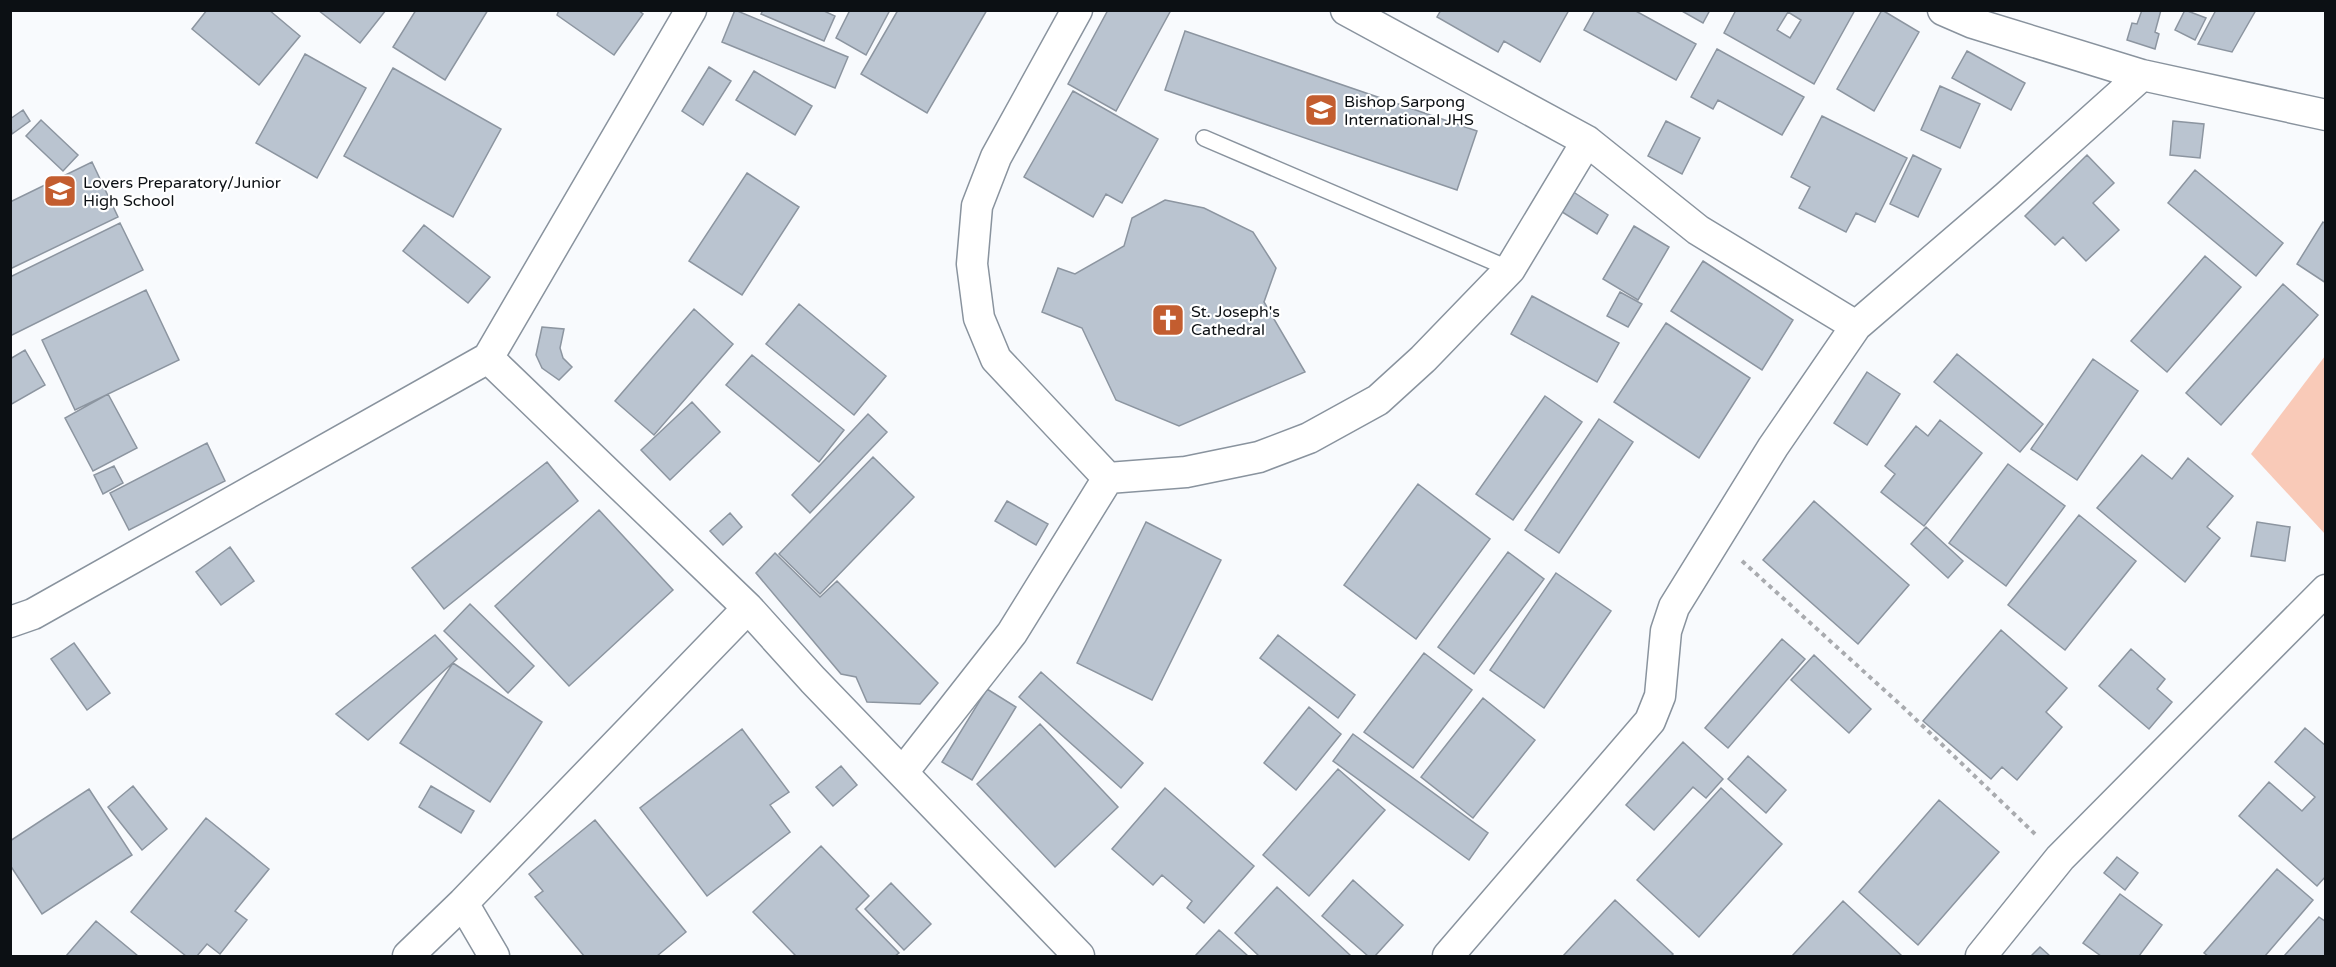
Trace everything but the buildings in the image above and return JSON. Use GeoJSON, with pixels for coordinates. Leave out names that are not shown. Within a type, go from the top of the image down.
{"type":"FeatureCollection","features":[{"type":"Feature","properties":{"kind":"street"},"geometry":{"type":"LineString","coordinates":[[10,622],[33,614],[488,358],[691,10]]}},
{"type":"Feature","properties":{"kind":"street"},"geometry":{"type":"LineString","coordinates":[[1077,10],[996,157],[977,206],[972,264],[979,318],[996,359],[1108,478]]}},
{"type":"Feature","properties":{"kind":"street"},"geometry":{"type":"LineString","coordinates":[[1346,10],[1587,141],[1698,230],[1856,326]]}},
{"type":"Feature","properties":{"kind":"street"},"geometry":{"type":"LineString","coordinates":[[1943,10],[1973,23],[2142,75],[2325,115]]}},
{"type":"Feature","properties":{"kind":"street"},"geometry":{"type":"LineString","coordinates":[[1448,957],[1650,721],[1660,696],[1666,631],[1674,607],[1773,447],[1856,326],[2006,197],[2142,75]]}},
{"type":"Feature","properties":{"kind":"street"},"geometry":{"type":"LineString","coordinates":[[1108,478],[1186,472],[1249,460],[1310,438],[1378,400],[1424,359],[1510,269],[1587,141]]}},
{"type":"Feature","properties":{"kind":"street"},"geometry":{"type":"LineString","coordinates":[[488,358],[748,608],[813,680],[1079,957]]}},
{"type":"Feature","properties":{"kind":"street"},"geometry":{"type":"LineString","coordinates":[[903,772],[1012,633],[1108,478]]}},
{"type":"Feature","properties":{"kind":"street"},"geometry":{"type":"LineString","coordinates":[[1982,957],[2060,858],[2325,591]]}},
{"type":"Feature","properties":{"kind":"street"},"geometry":{"type":"LineString","coordinates":[[408,957],[748,608]]}},
{"type":"Feature","properties":{"kind":"street"},"geometry":{"type":"LineString","coordinates":[[463,903],[494,957]]}},
{"type":"Feature","properties":{"kind":"lane"},"geometry":{"type":"LineString","coordinates":[[1204,138],[1510,269]]}},
{"type":"Feature","properties":{"kind":"path"},"geometry":{"type":"LineString","coordinates":[[1716,539],[1904,708],[2060,858]]}},
{"type":"Feature","properties":{"kind":"shaded area"},"geometry":{"type":"Polygon","coordinates":[[[2325,356],[2325,534],[2251,454],[2325,356]]]}},
{"type":"Feature","properties":{"kind":"place","name":"Bishop Sarpong International JHS"},"geometry":{"type":"Point","coordinates":[1321,110]}},
{"type":"Feature","properties":{"kind":"place","name":"Lovers Preparatory/Junior High School"},"geometry":{"type":"Point","coordinates":[60,191]}},
{"type":"Feature","properties":{"kind":"place","name":"St. Joseph's Cathedral"},"geometry":{"type":"Point","coordinates":[1168,320]}}]}
